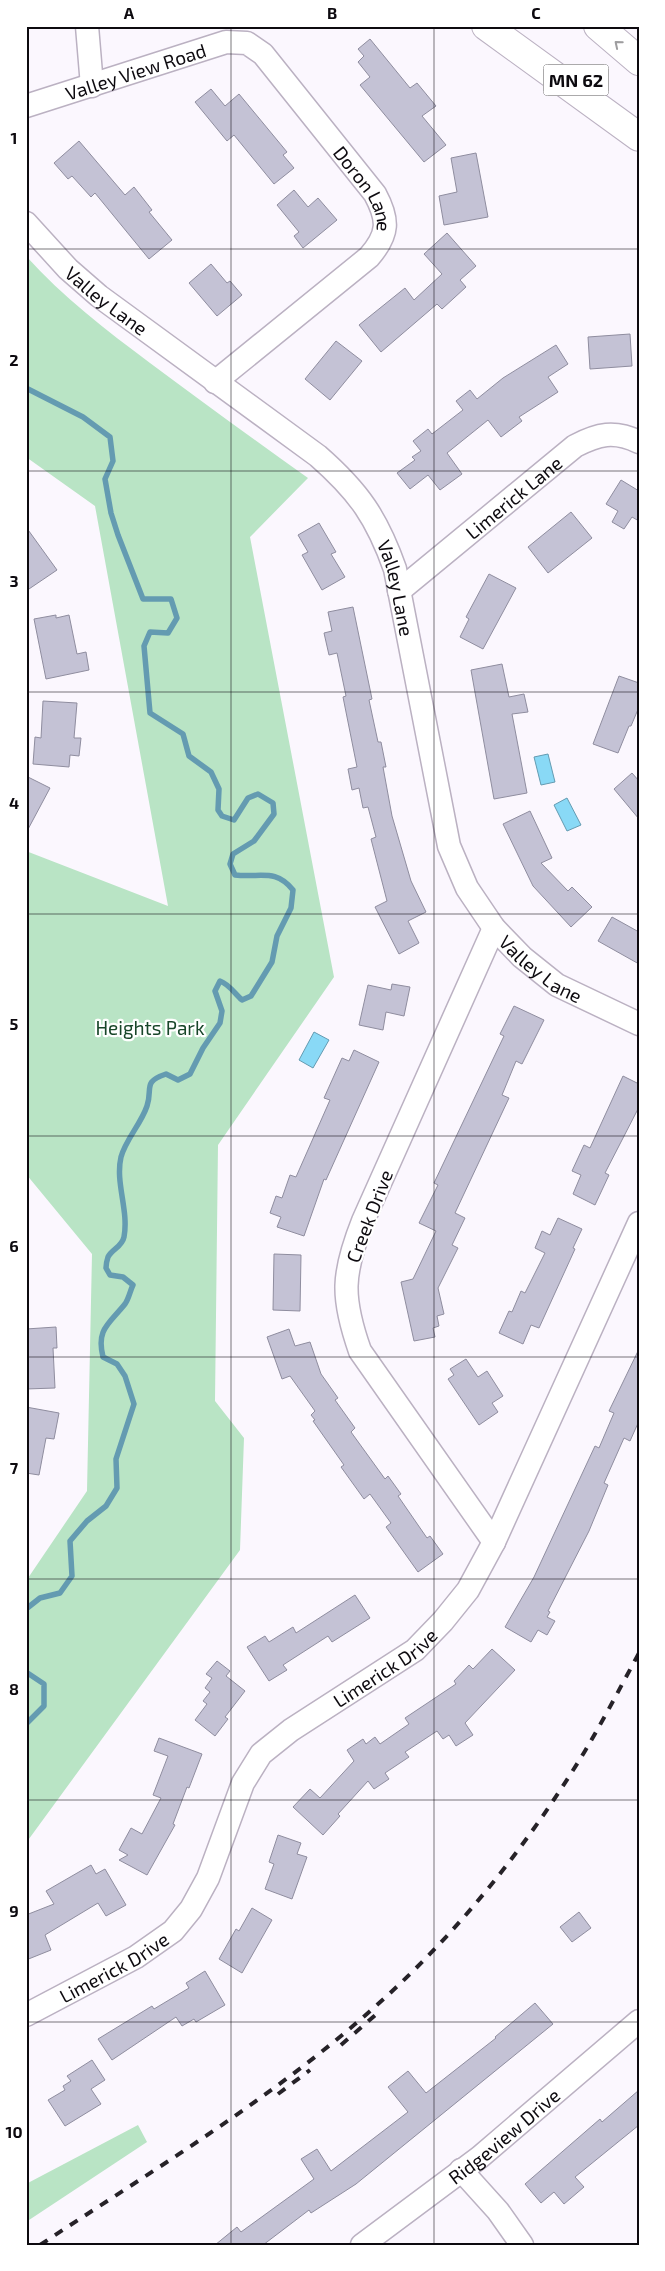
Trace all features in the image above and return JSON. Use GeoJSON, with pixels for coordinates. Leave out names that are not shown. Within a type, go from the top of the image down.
{"type":"FeatureCollection","features":[{"type":"Feature","properties":{"kind":"highway"},"geometry":{"type":"LineString","coordinates":[[486,26],[639,135]]}},
{"type":"Feature","properties":{"kind":"highway","name":"MN 62"},"geometry":{"type":"LineString","coordinates":[[513,26],[639,135]]}},
{"type":"Feature","properties":{"kind":"highway","name":"MN 62"},"geometry":{"type":"LineString","coordinates":[[598,26],[639,61]]}},
{"type":"Feature","properties":{"kind":"street"},"geometry":{"type":"LineString","coordinates":[[87,26],[92,86]]}},
{"type":"Feature","properties":{"kind":"street","name":"Valley View Road"},"geometry":{"type":"LineString","coordinates":[[26,106],[226,42],[247,43]]}},
{"type":"Feature","properties":{"kind":"street","name":"Doron Lane"},"geometry":{"type":"LineString","coordinates":[[215,382],[369,257],[380,244],[386,227],[383,210],[375,194],[263,54],[247,43]]}},
{"type":"Feature","properties":{"kind":"street","name":"Valley Lane"},"geometry":{"type":"LineString","coordinates":[[26,223],[68,269],[99,296],[318,456],[344,479],[366,507],[383,537],[395,569],[449,846],[467,888],[494,928],[522,957],[557,985],[639,1024]]}},
{"type":"Feature","properties":{"kind":"street","name":"Limerick Lane"},"geometry":{"type":"LineString","coordinates":[[399,591],[575,446],[590,438],[608,434],[624,435],[639,442]]}},
{"type":"Feature","properties":{"kind":"street","name":"Creek Drive"},"geometry":{"type":"LineString","coordinates":[[494,928],[350,1252],[345,1286],[348,1319],[360,1351],[494,1542]]}},
{"type":"Feature","properties":{"kind":"street","name":"Limerick Drive"},"geometry":{"type":"LineString","coordinates":[[26,2015],[136,1957],[173,1931],[192,1909],[208,1878],[243,1783],[262,1754],[290,1730],[415,1650],[443,1621],[468,1590],[494,1542],[639,1222]]}},
{"type":"Feature","properties":{"kind":"street","name":"Ridgeview Drive"},"geometry":{"type":"LineString","coordinates":[[362,2245],[480,2157],[639,2021]]}},
{"type":"Feature","properties":{"kind":"street"},"geometry":{"type":"LineString","coordinates":[[461,2170],[498,2212],[522,2245]]}},
{"type":"Feature","properties":{"kind":"green space","name":"Heights Park"},"geometry":{"type":"Polygon","coordinates":[[[26,256],[70,299],[117,338],[308,478],[250,537],[334,977],[218,1145],[215,1401],[244,1438],[240,1550],[26,1843],[26,1581],[87,1491],[92,1254],[26,1174],[26,851],[168,906],[95,506],[26,457],[26,256]]]}},
{"type":"Feature","properties":{"kind":"green space"},"geometry":{"type":"Polygon","coordinates":[[[138,2125],[147,2142],[26,2222],[26,2184],[138,2125]]]}},
{"type":"Feature","properties":{"kind":"water"},"geometry":{"type":"Polygon","coordinates":[[[548,754],[555,782],[541,785],[534,757],[548,754]]]}},
{"type":"Feature","properties":{"kind":"water"},"geometry":{"type":"Polygon","coordinates":[[[567,798],[581,825],[567,831],[554,805],[567,798]]]}},
{"type":"Feature","properties":{"kind":"water"},"geometry":{"type":"Polygon","coordinates":[[[314,1032],[329,1040],[313,1068],[299,1060],[314,1032]]]}},
{"type":"Feature","properties":{"kind":"building"},"geometry":{"type":"Polygon","coordinates":[[[370,39],[410,88],[417,83],[436,106],[422,116],[446,145],[424,162],[360,85],[370,77],[358,62],[364,56],[358,49],[370,39]]]}},
{"type":"Feature","properties":{"kind":"building"},"geometry":{"type":"Polygon","coordinates":[[[211,89],[225,106],[239,94],[287,152],[283,155],[294,168],[274,184],[234,135],[227,141],[195,102],[211,89]]]}},
{"type":"Feature","properties":{"kind":"building"},"geometry":{"type":"Polygon","coordinates":[[[79,141],[125,195],[134,187],[152,210],[149,212],[172,240],[149,259],[95,193],[91,197],[72,176],[68,179],[54,163],[79,141]]]}},
{"type":"Feature","properties":{"kind":"building"},"geometry":{"type":"Polygon","coordinates":[[[476,153],[488,217],[444,225],[439,196],[457,192],[451,158],[476,153]]]}},
{"type":"Feature","properties":{"kind":"building"},"geometry":{"type":"Polygon","coordinates":[[[294,190],[308,207],[318,198],[337,220],[303,248],[294,236],[299,232],[277,205],[294,190]]]}},
{"type":"Feature","properties":{"kind":"building"},"geometry":{"type":"Polygon","coordinates":[[[447,233],[476,266],[460,280],[466,287],[442,309],[437,304],[381,352],[359,325],[405,288],[414,300],[442,274],[424,254],[447,233]]]}},
{"type":"Feature","properties":{"kind":"building"},"geometry":{"type":"Polygon","coordinates":[[[211,264],[227,283],[230,281],[242,295],[217,316],[189,283],[211,264]]]}},
{"type":"Feature","properties":{"kind":"building"},"geometry":{"type":"Polygon","coordinates":[[[630,334],[632,366],[590,369],[588,337],[630,334]]]}},
{"type":"Feature","properties":{"kind":"building"},"geometry":{"type":"Polygon","coordinates":[[[336,341],[362,361],[330,400],[305,379],[336,341]]]}},
{"type":"Feature","properties":{"kind":"building"},"geometry":{"type":"Polygon","coordinates":[[[556,345],[568,364],[548,377],[558,392],[519,417],[522,421],[501,437],[488,420],[447,453],[462,474],[440,490],[428,475],[410,489],[397,473],[415,460],[412,457],[421,451],[413,441],[428,429],[432,434],[463,410],[456,401],[470,390],[477,399],[503,378],[556,345]]]}},
{"type":"Feature","properties":{"kind":"building"},"geometry":{"type":"Polygon","coordinates":[[[621,480],[639,491],[639,521],[632,517],[624,529],[612,522],[618,511],[606,504],[621,480]]]}},
{"type":"Feature","properties":{"kind":"building"},"geometry":{"type":"Polygon","coordinates":[[[571,512],[592,538],[548,573],[528,547],[571,512]]]}},
{"type":"Feature","properties":{"kind":"building"},"geometry":{"type":"Polygon","coordinates":[[[319,523],[336,552],[331,554],[345,577],[322,590],[302,555],[308,552],[298,535],[319,523]]]}},
{"type":"Feature","properties":{"kind":"building"},"geometry":{"type":"Polygon","coordinates":[[[26,527],[57,570],[26,591],[26,527]]]}},
{"type":"Feature","properties":{"kind":"building"},"geometry":{"type":"Polygon","coordinates":[[[489,574],[516,588],[483,649],[460,637],[469,619],[466,617],[489,574]]]}},
{"type":"Feature","properties":{"kind":"building"},"geometry":{"type":"Polygon","coordinates":[[[353,607],[372,699],[369,700],[378,742],[381,742],[386,767],[383,767],[392,816],[411,881],[426,912],[408,921],[419,943],[399,954],[375,907],[387,901],[371,839],[376,837],[368,807],[363,808],[359,788],[352,790],[348,769],[357,767],[343,697],[346,696],[337,653],[329,655],[324,633],[332,631],[328,612],[353,607]]]}},
{"type":"Feature","properties":{"kind":"building"},"geometry":{"type":"Polygon","coordinates":[[[56,615],[56,618],[69,615],[77,654],[86,652],[89,670],[46,679],[34,619],[56,615]]]}},
{"type":"Feature","properties":{"kind":"building"},"geometry":{"type":"Polygon","coordinates":[[[502,664],[509,697],[524,694],[528,712],[512,714],[527,793],[494,799],[471,670],[502,664]]]}},
{"type":"Feature","properties":{"kind":"building"},"geometry":{"type":"Polygon","coordinates":[[[619,676],[639,683],[639,707],[618,753],[593,744],[619,676]]]}},
{"type":"Feature","properties":{"kind":"building"},"geometry":{"type":"Polygon","coordinates":[[[43,701],[77,703],[74,738],[81,738],[79,756],[70,755],[69,767],[33,764],[35,737],[41,738],[43,701]]]}},
{"type":"Feature","properties":{"kind":"building"},"geometry":{"type":"Polygon","coordinates":[[[632,773],[639,781],[639,819],[614,789],[632,773]]]}},
{"type":"Feature","properties":{"kind":"building"},"geometry":{"type":"Polygon","coordinates":[[[26,776],[50,788],[26,833],[26,776]]]}},
{"type":"Feature","properties":{"kind":"building"},"geometry":{"type":"Polygon","coordinates":[[[530,811],[552,858],[541,863],[568,891],[572,887],[592,907],[571,927],[533,886],[503,824],[530,811]]]}},
{"type":"Feature","properties":{"kind":"building"},"geometry":{"type":"Polygon","coordinates":[[[612,917],[639,932],[639,964],[598,941],[612,917]]]}},
{"type":"Feature","properties":{"kind":"building"},"geometry":{"type":"Polygon","coordinates":[[[392,984],[410,987],[404,1016],[386,1012],[383,1030],[359,1025],[368,985],[391,990],[392,984]]]}},
{"type":"Feature","properties":{"kind":"building"},"geometry":{"type":"Polygon","coordinates":[[[514,1006],[544,1020],[522,1064],[516,1061],[502,1095],[509,1098],[455,1213],[465,1218],[452,1245],[458,1248],[438,1288],[444,1314],[437,1316],[439,1326],[433,1328],[435,1337],[414,1341],[401,1282],[413,1279],[436,1231],[419,1223],[438,1185],[434,1183],[504,1036],[500,1034],[514,1006]]]}},
{"type":"Feature","properties":{"kind":"building"},"geometry":{"type":"Polygon","coordinates":[[[354,1050],[379,1062],[326,1180],[324,1179],[304,1236],[277,1227],[281,1217],[270,1213],[276,1196],[282,1198],[290,1175],[296,1177],[330,1100],[324,1098],[342,1058],[349,1061],[354,1050]]]}},
{"type":"Feature","properties":{"kind":"building"},"geometry":{"type":"Polygon","coordinates":[[[623,1076],[639,1084],[639,1107],[605,1173],[609,1175],[595,1205],[573,1194],[581,1175],[572,1171],[584,1145],[590,1148],[623,1076]]]}},
{"type":"Feature","properties":{"kind":"building"},"geometry":{"type":"Polygon","coordinates":[[[558,1218],[582,1229],[573,1248],[575,1249],[539,1328],[531,1325],[523,1344],[499,1333],[509,1311],[512,1312],[521,1291],[525,1293],[545,1253],[535,1248],[542,1231],[550,1235],[558,1218]]]}},
{"type":"Feature","properties":{"kind":"building"},"geometry":{"type":"Polygon","coordinates":[[[274,1254],[301,1255],[300,1311],[273,1310],[274,1254]]]}},
{"type":"Feature","properties":{"kind":"building"},"geometry":{"type":"Polygon","coordinates":[[[56,1327],[57,1348],[53,1348],[55,1388],[26,1389],[26,1329],[56,1327]]]}},
{"type":"Feature","properties":{"kind":"building"},"geometry":{"type":"Polygon","coordinates":[[[289,1329],[295,1346],[310,1342],[321,1374],[338,1398],[335,1400],[355,1428],[351,1432],[385,1479],[388,1476],[401,1494],[398,1496],[427,1538],[430,1536],[443,1554],[418,1572],[386,1527],[391,1523],[370,1494],[364,1499],[341,1467],[344,1465],[313,1421],[315,1420],[311,1415],[315,1411],[290,1376],[282,1379],[267,1337],[289,1329]]]}},
{"type":"Feature","properties":{"kind":"building"},"geometry":{"type":"Polygon","coordinates":[[[639,1349],[639,1421],[630,1441],[624,1438],[604,1483],[608,1485],[589,1531],[548,1611],[550,1612],[547,1617],[555,1621],[547,1635],[538,1630],[531,1642],[505,1627],[534,1577],[595,1446],[599,1448],[614,1413],[609,1411],[639,1349]]]}},
{"type":"Feature","properties":{"kind":"building"},"geometry":{"type":"Polygon","coordinates":[[[466,1359],[478,1377],[487,1371],[503,1396],[492,1403],[498,1412],[479,1425],[448,1379],[454,1375],[450,1369],[466,1359]]]}},
{"type":"Feature","properties":{"kind":"building"},"geometry":{"type":"Polygon","coordinates":[[[26,1407],[59,1413],[54,1439],[46,1438],[39,1475],[26,1473],[26,1407]]]}},
{"type":"Feature","properties":{"kind":"building"},"geometry":{"type":"Polygon","coordinates":[[[355,1595],[370,1618],[332,1642],[328,1636],[283,1665],[287,1670],[269,1681],[247,1647],[265,1636],[269,1642],[293,1627],[296,1633],[355,1595]]]}},
{"type":"Feature","properties":{"kind":"building"},"geometry":{"type":"Polygon","coordinates":[[[492,1649],[515,1670],[465,1723],[473,1735],[456,1746],[449,1735],[443,1739],[437,1731],[405,1752],[409,1757],[385,1773],[389,1779],[374,1789],[368,1781],[338,1814],[340,1816],[323,1835],[293,1807],[310,1789],[320,1798],[354,1761],[347,1750],[363,1739],[366,1744],[375,1737],[380,1744],[409,1724],[405,1718],[456,1684],[454,1681],[469,1665],[473,1669],[492,1649]]]}},
{"type":"Feature","properties":{"kind":"building"},"geometry":{"type":"Polygon","coordinates":[[[217,1661],[230,1671],[226,1676],[245,1691],[225,1717],[228,1719],[215,1736],[195,1720],[207,1704],[203,1701],[210,1692],[205,1688],[212,1678],[206,1674],[217,1661]]]}},
{"type":"Feature","properties":{"kind":"building"},"geometry":{"type":"Polygon","coordinates":[[[159,1738],[202,1754],[189,1788],[187,1787],[173,1824],[175,1825],[147,1875],[119,1860],[128,1855],[119,1850],[131,1828],[142,1834],[161,1798],[153,1795],[168,1756],[154,1751],[159,1738]]]}},
{"type":"Feature","properties":{"kind":"building"},"geometry":{"type":"Polygon","coordinates":[[[278,1835],[301,1843],[297,1854],[307,1857],[292,1899],[265,1889],[274,1864],[269,1862],[278,1835]]]}},
{"type":"Feature","properties":{"kind":"building"},"geometry":{"type":"Polygon","coordinates":[[[91,1865],[96,1874],[105,1869],[126,1905],[106,1916],[98,1903],[45,1935],[51,1950],[26,1960],[26,1915],[54,1904],[46,1891],[91,1865]]]}},
{"type":"Feature","properties":{"kind":"building"},"geometry":{"type":"Polygon","coordinates":[[[252,1908],[272,1920],[242,1973],[219,1959],[236,1929],[239,1931],[252,1908]]]}},
{"type":"Feature","properties":{"kind":"building"},"geometry":{"type":"Polygon","coordinates":[[[579,1912],[591,1928],[572,1942],[560,1927],[579,1912]]]}},
{"type":"Feature","properties":{"kind":"building"},"geometry":{"type":"Polygon","coordinates":[[[205,1971],[225,2005],[196,2022],[194,2019],[182,2026],[176,2017],[112,2060],[98,2039],[152,2006],[154,2009],[189,1988],[186,1983],[205,1971]]]}},
{"type":"Feature","properties":{"kind":"building"},"geometry":{"type":"Polygon","coordinates":[[[535,2003],[553,2024],[356,2184],[311,2213],[309,2210],[263,2245],[215,2245],[237,2227],[241,2232],[314,2179],[301,2159],[317,2149],[331,2171],[408,2112],[388,2087],[408,2071],[426,2093],[496,2038],[535,2003]]]}},
{"type":"Feature","properties":{"kind":"building"},"geometry":{"type":"Polygon","coordinates":[[[92,2060],[105,2080],[91,2089],[101,2104],[65,2126],[48,2100],[65,2090],[63,2086],[71,2081],[67,2076],[92,2060]]]}},
{"type":"Feature","properties":{"kind":"building"},"geometry":{"type":"Polygon","coordinates":[[[639,2090],[639,2125],[575,2177],[584,2187],[564,2204],[554,2192],[541,2203],[525,2184],[600,2119],[602,2122],[639,2090]]]}},
{"type":"Feature","properties":{"kind":"waterway"},"geometry":{"type":"LineString","coordinates":[[26,388],[83,417],[110,437],[113,461],[105,479],[111,513],[118,535],[143,599],[171,599],[177,618],[168,633],[150,632],[144,646],[150,713],[183,734],[189,756],[211,772],[219,789],[218,810],[222,816],[234,820],[248,798],[258,794],[273,803],[274,814],[254,841],[233,854],[230,864],[235,875],[274,876],[293,890],[291,908],[277,936],[272,962],[251,996],[242,1000],[220,981],[215,991],[222,1011],[220,1023],[203,1048],[190,1074],[178,1080],[166,1074],[151,1083],[147,1106],[123,1150],[120,1177],[125,1217],[124,1237],[108,1257],[106,1268],[110,1275],[123,1277],[133,1285],[125,1304],[109,1322],[101,1340],[103,1357],[117,1364],[125,1376],[134,1404],[116,1459],[117,1488],[106,1506],[87,1521],[70,1541],[72,1576],[60,1593],[40,1598],[26,1609]]}},
{"type":"Feature","properties":{"kind":"waterway"},"geometry":{"type":"LineString","coordinates":[[26,1672],[44,1684],[44,1706],[26,1724]]}},
{"type":"Feature","properties":{"kind":"railway"},"geometry":{"type":"LineString","coordinates":[[40,2245],[191,2146],[289,2077],[382,2001],[425,1959],[491,1885],[550,1806],[606,1715],[639,1653]]}},
{"type":"Feature","properties":{"kind":"railway"},"geometry":{"type":"LineString","coordinates":[[341,2045],[380,2011]]}},
{"type":"Feature","properties":{"kind":"railway"},"geometry":{"type":"LineString","coordinates":[[278,2094],[310,2070]]}}]}
